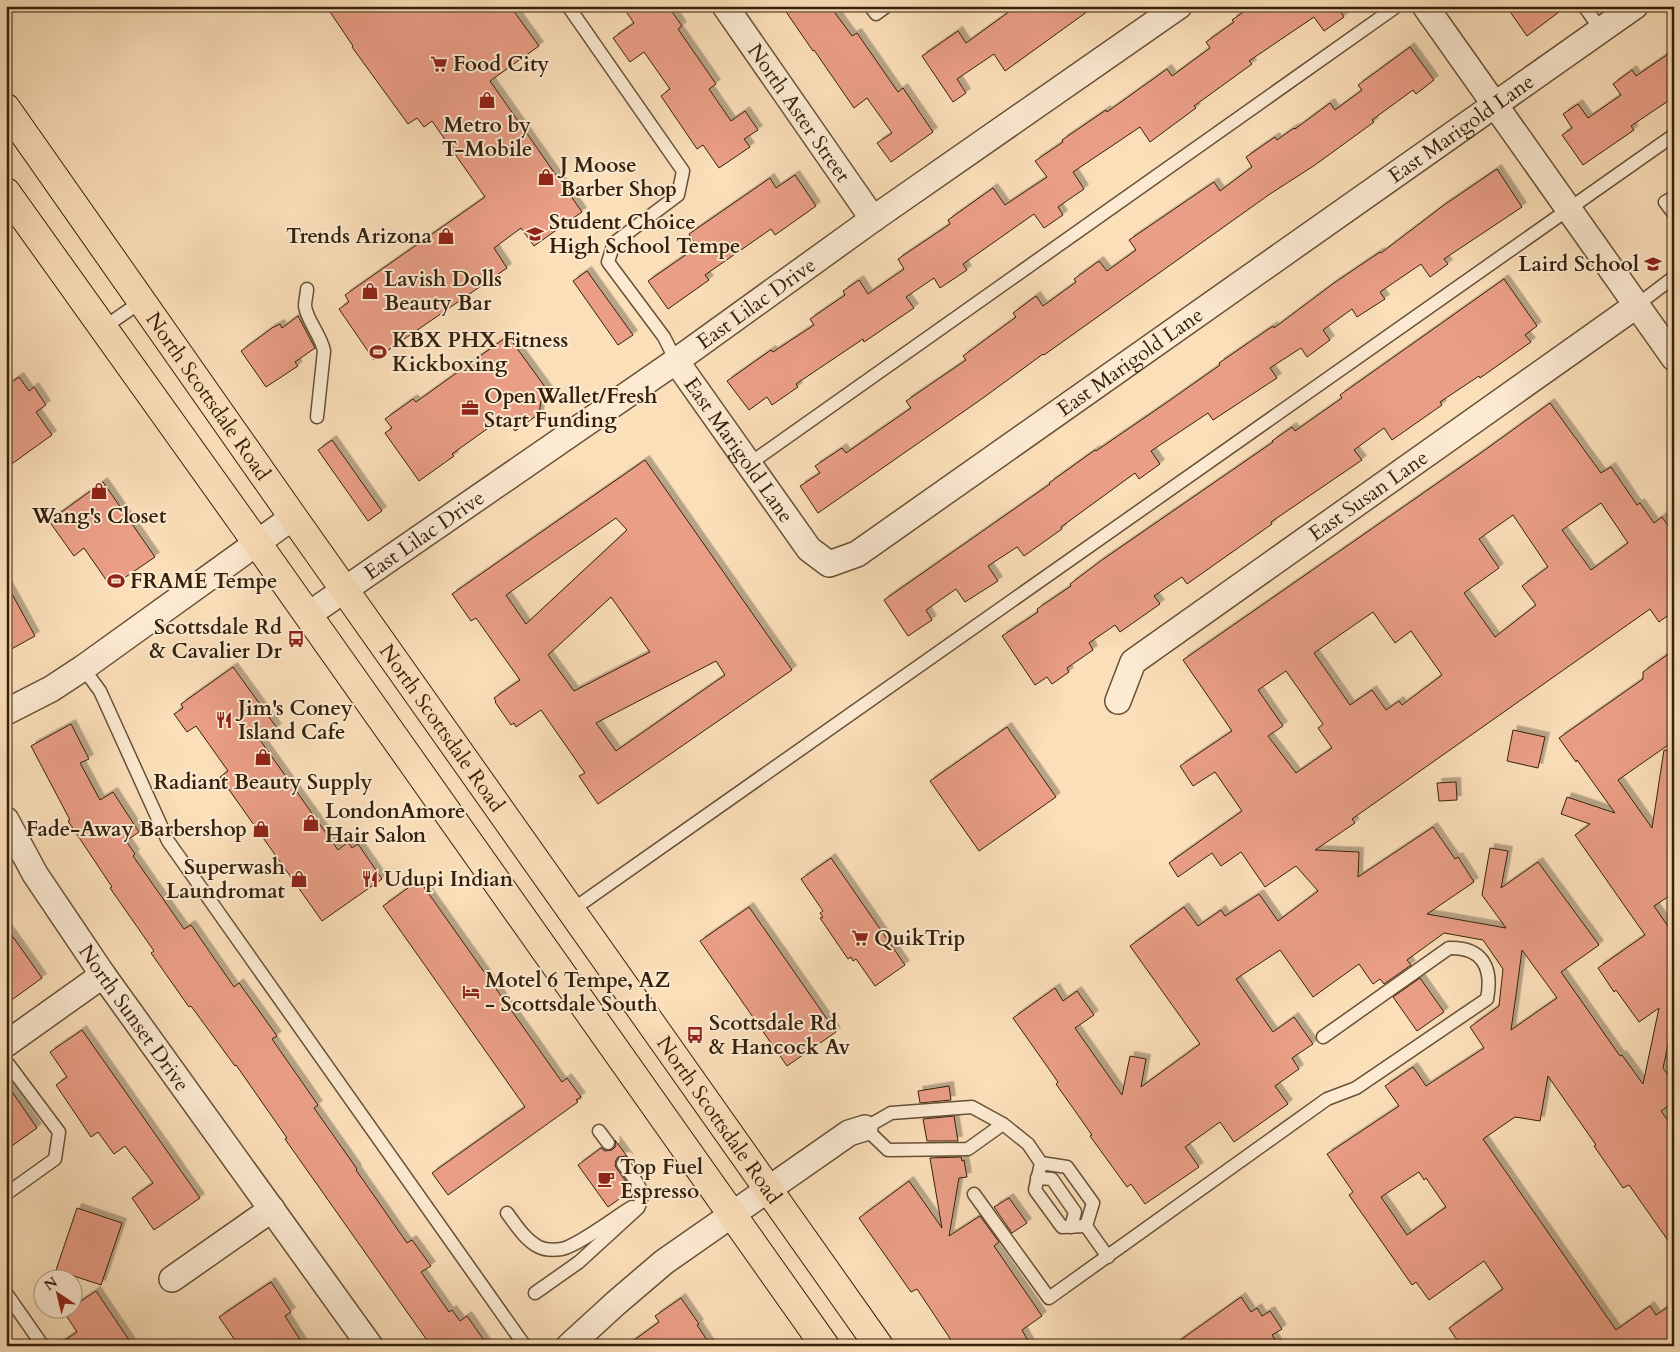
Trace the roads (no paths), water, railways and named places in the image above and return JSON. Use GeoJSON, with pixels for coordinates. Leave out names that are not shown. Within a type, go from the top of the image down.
{"type":"FeatureCollection","features":[{"type":"Feature","properties":{"kind":"main road","name":"North Scottsdale Road"},"geometry":{"type":"LineString","coordinates":[[6,108],[879,1346]]}},
{"type":"Feature","properties":{"kind":"main road","name":"North Scottsdale Road"},"geometry":{"type":"LineString","coordinates":[[6,192],[257,543],[824,1346]]}},
{"type":"Feature","properties":{"kind":"street","name":"North Aster Street"},"geometry":{"type":"LineString","coordinates":[[726,6],[873,219]]}},
{"type":"Feature","properties":{"kind":"street","name":"East Lilac Drive"},"geometry":{"type":"LineString","coordinates":[[308,615],[676,361],[873,219],[1179,6]]}},
{"type":"Feature","properties":{"kind":"street"},"geometry":{"type":"LineString","coordinates":[[1425,6],[1674,358]]}},
{"type":"Feature","properties":{"kind":"street","name":"East Marigold Lane"},"geometry":{"type":"LineString","coordinates":[[676,361],[809,549],[829,564],[857,554],[1635,6]]}},
{"type":"Feature","properties":{"kind":"street","name":"East Susan Lane"},"geometry":{"type":"LineString","coordinates":[[1118,701],[1133,662],[1637,305]]}},
{"type":"Feature","properties":{"kind":"street"},"geometry":{"type":"LineString","coordinates":[[6,712],[51,689],[83,668],[293,517]]}},
{"type":"Feature","properties":{"kind":"street","name":"North Sunset Drive"},"geometry":{"type":"LineString","coordinates":[[6,820],[36,874],[103,975],[370,1346]]}},
{"type":"Feature","properties":{"kind":"street"},"geometry":{"type":"LineString","coordinates":[[6,1044],[103,975]]}},
{"type":"Feature","properties":{"kind":"street"},"geometry":{"type":"LineString","coordinates":[[569,1346],[664,1262],[849,1133],[865,1128]]}},
{"type":"Feature","properties":{"kind":"street"},"geometry":{"type":"LineString","coordinates":[[172,1279],[272,1209]]}},
{"type":"Feature","properties":{"kind":"lane"},"geometry":{"type":"LineString","coordinates":[[568,6],[684,171],[678,195],[614,243],[608,262],[664,337],[676,361]]}},
{"type":"Feature","properties":{"kind":"lane"},"geometry":{"type":"LineString","coordinates":[[870,6],[876,14],[887,6]]}},
{"type":"Feature","properties":{"kind":"lane"},"geometry":{"type":"LineString","coordinates":[[749,464],[1397,6]]}},
{"type":"Feature","properties":{"kind":"lane"},"geometry":{"type":"LineString","coordinates":[[1584,6],[1601,30]]}},
{"type":"Feature","properties":{"kind":"lane"},"geometry":{"type":"LineString","coordinates":[[572,910],[1674,135]]}},
{"type":"Feature","properties":{"kind":"lane"},"geometry":{"type":"LineString","coordinates":[[1674,197],[1665,202],[1674,214]]}},
{"type":"Feature","properties":{"kind":"lane"},"geometry":{"type":"LineString","coordinates":[[1637,305],[1674,277]]}},
{"type":"Feature","properties":{"kind":"lane"},"geometry":{"type":"LineString","coordinates":[[307,289],[306,310],[322,340],[324,351],[317,417]]}},
{"type":"Feature","properties":{"kind":"lane"},"geometry":{"type":"LineString","coordinates":[[103,328],[142,302]]}},
{"type":"Feature","properties":{"kind":"lane"},"geometry":{"type":"LineString","coordinates":[[83,668],[100,691],[168,841],[525,1346]]}},
{"type":"Feature","properties":{"kind":"lane"},"geometry":{"type":"LineString","coordinates":[[974,1194],[1049,1298],[1327,1099],[1356,1088],[1486,999],[1489,973],[1475,952],[1463,948],[1449,948],[1323,1037]]}},
{"type":"Feature","properties":{"kind":"lane"},"geometry":{"type":"LineString","coordinates":[[6,1060],[60,1132],[55,1159],[6,1194]]}},
{"type":"Feature","properties":{"kind":"lane"},"geometry":{"type":"LineString","coordinates":[[1003,1124],[968,1149],[888,1150],[865,1128],[891,1113],[972,1107],[1003,1124],[1028,1144],[1041,1163],[1035,1190],[1062,1227],[1086,1226]]}},
{"type":"Feature","properties":{"kind":"lane"},"geometry":{"type":"LineString","coordinates":[[599,1131],[608,1143]]}},
{"type":"Feature","properties":{"kind":"lane"},"geometry":{"type":"LineString","coordinates":[[1041,1163],[1067,1167],[1093,1203],[1086,1226]]}},
{"type":"Feature","properties":{"kind":"lane"},"geometry":{"type":"LineString","coordinates":[[535,1293],[579,1262],[633,1214],[643,1200],[642,1192],[623,1164]]}},
{"type":"Feature","properties":{"kind":"lane"},"geometry":{"type":"LineString","coordinates":[[1038,1178],[1052,1179],[1075,1212],[1071,1227]]}},
{"type":"Feature","properties":{"kind":"lane"},"geometry":{"type":"LineString","coordinates":[[507,1213],[530,1241],[540,1248],[552,1250],[563,1248],[578,1241],[643,1200]]}},
{"type":"Feature","properties":{"kind":"lane"},"geometry":{"type":"LineString","coordinates":[[1086,1226],[1108,1256]]}},
{"type":"Feature","properties":{"kind":"lane"},"geometry":{"type":"LineString","coordinates":[[6,1293],[43,1346]]}},
{"type":"Feature","properties":{"kind":"place","name":"Food City"},"geometry":{"type":"Point","coordinates":[439,64]}},
{"type":"Feature","properties":{"kind":"place","name":"Metro by T-Mobile"},"geometry":{"type":"Point","coordinates":[487,100]}},
{"type":"Feature","properties":{"kind":"place","name":"J Moose Barber Shop"},"geometry":{"type":"Point","coordinates":[546,177]}},
{"type":"Feature","properties":{"kind":"place","name":"Student Choice High School Tempe"},"geometry":{"type":"Point","coordinates":[535,234]}},
{"type":"Feature","properties":{"kind":"place","name":"Trends Arizona"},"geometry":{"type":"Point","coordinates":[446,236]}},
{"type":"Feature","properties":{"kind":"place","name":"Laird School"},"geometry":{"type":"Point","coordinates":[1653,264]}},
{"type":"Feature","properties":{"kind":"place","name":"Lavish Dolls Beauty Bar"},"geometry":{"type":"Point","coordinates":[370,291]}},
{"type":"Feature","properties":{"kind":"place","name":"KBX PHX Fitness Kickboxing"},"geometry":{"type":"Point","coordinates":[378,352]}},
{"type":"Feature","properties":{"kind":"place","name":"OpenWallet/Fresh Start Funding"},"geometry":{"type":"Point","coordinates":[470,408]}},
{"type":"Feature","properties":{"kind":"place","name":"Wang's Closet"},"geometry":{"type":"Point","coordinates":[99,491]}},
{"type":"Feature","properties":{"kind":"place","name":"FRAME Tempe"},"geometry":{"type":"Point","coordinates":[116,581]}},
{"type":"Feature","properties":{"kind":"place","name":"Scottsdale Rd & Cavalier Dr"},"geometry":{"type":"Point","coordinates":[296,639]}},
{"type":"Feature","properties":{"kind":"place","name":"Jim's Coney Island Cafe"},"geometry":{"type":"Point","coordinates":[224,720]}},
{"type":"Feature","properties":{"kind":"place","name":"Radiant Beauty Supply"},"geometry":{"type":"Point","coordinates":[263,757]}},
{"type":"Feature","properties":{"kind":"place","name":"LondonAmore Hair Salon"},"geometry":{"type":"Point","coordinates":[311,823]}},
{"type":"Feature","properties":{"kind":"place","name":"Fade-Away Barbershop"},"geometry":{"type":"Point","coordinates":[261,829]}},
{"type":"Feature","properties":{"kind":"place","name":"Superwash Laundromat"},"geometry":{"type":"Point","coordinates":[299,879]}},
{"type":"Feature","properties":{"kind":"place","name":"Udupi Indian"},"geometry":{"type":"Point","coordinates":[370,879]}},
{"type":"Feature","properties":{"kind":"place","name":"QuikTrip"},"geometry":{"type":"Point","coordinates":[860,938]}},
{"type":"Feature","properties":{"kind":"place","name":"Motel 6 Tempe, AZ - Scottsdale South"},"geometry":{"type":"Point","coordinates":[471,992]}},
{"type":"Feature","properties":{"kind":"place","name":"Scottsdale Rd & Hancock Av"},"geometry":{"type":"Point","coordinates":[695,1035]}},
{"type":"Feature","properties":{"kind":"place","name":"Top Fuel Espresso"},"geometry":{"type":"Point","coordinates":[606,1179]}}]}
